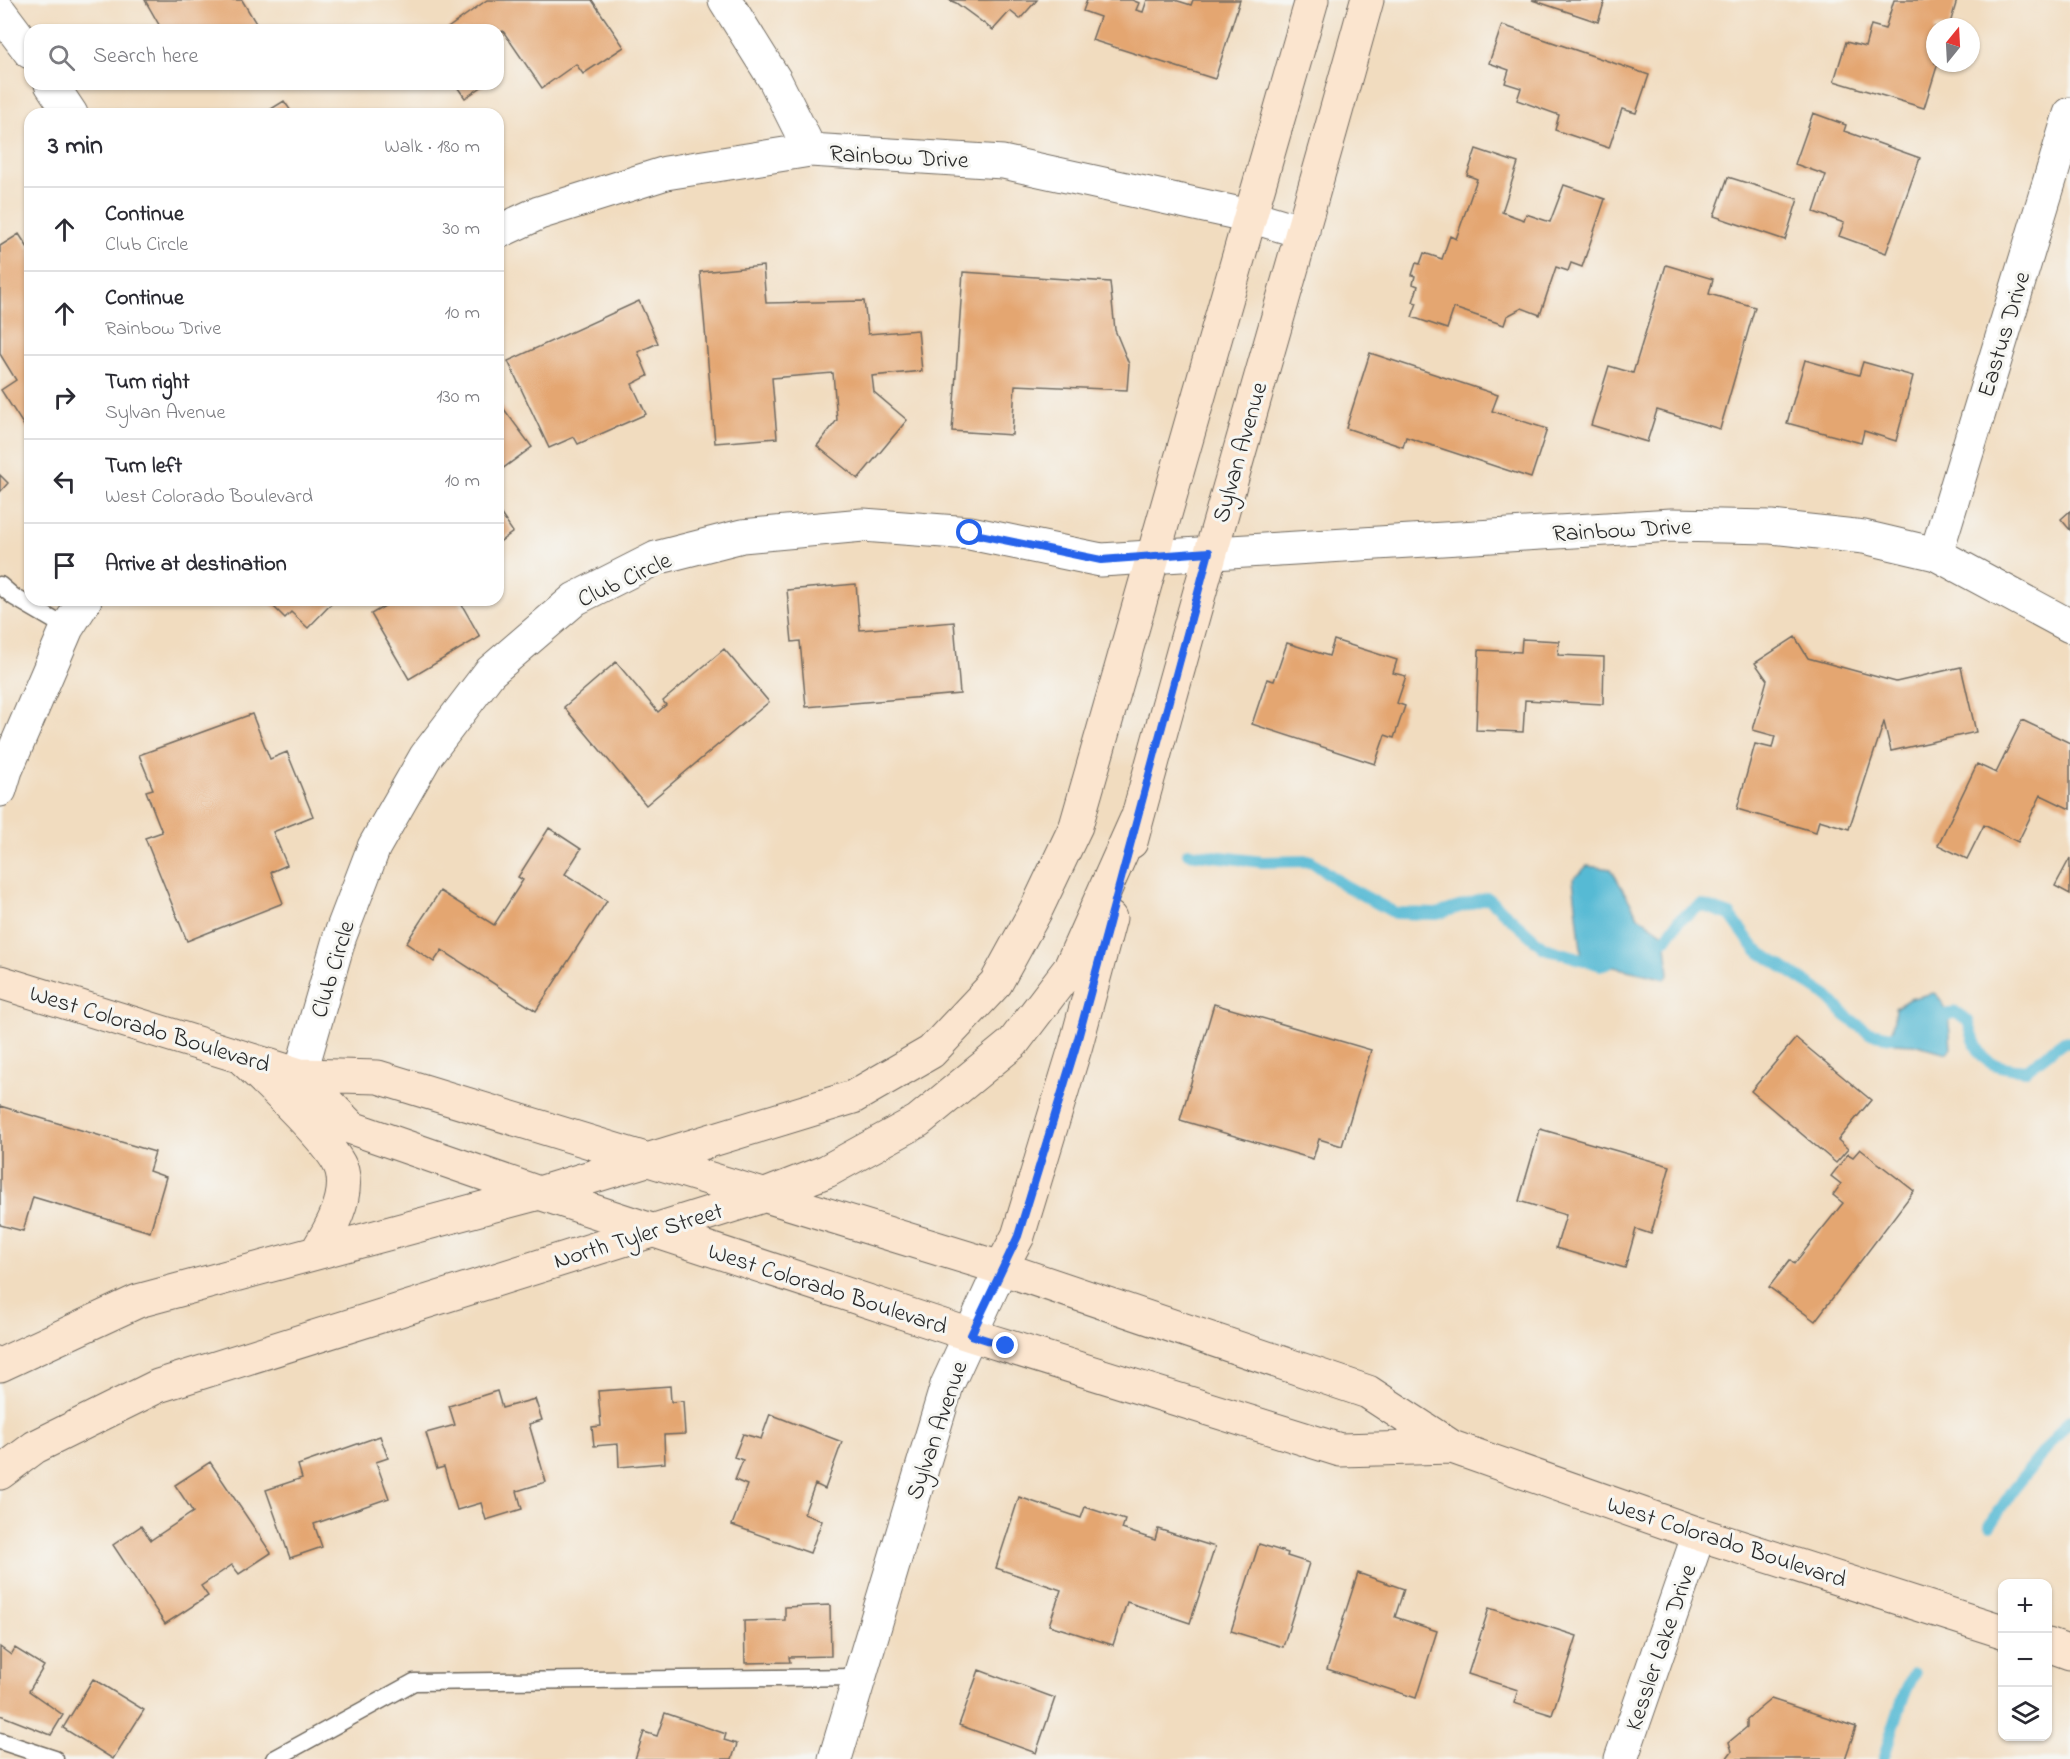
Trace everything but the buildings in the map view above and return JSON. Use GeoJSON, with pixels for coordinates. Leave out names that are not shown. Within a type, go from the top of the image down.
{"type":"FeatureCollection","features":[{"type":"Feature","properties":{"kind":"main road"},"geometry":{"type":"LineString","coordinates":[[0,1365],[138,1301],[539,1194],[853,1097],[931,1052],[996,983],[1036,910],[1076,826],[1312,0]]}},
{"type":"Feature","properties":{"kind":"main road","name":"Sylvan Avenue"},"geometry":{"type":"LineString","coordinates":[[1001,1268],[1018,1236],[1076,1046],[1209,552],[1303,232],[1367,0]]}},
{"type":"Feature","properties":{"kind":"main road","name":"North Tyler Street"},"geometry":{"type":"LineString","coordinates":[[0,1473],[35,1447],[158,1386],[763,1196],[827,1171],[918,1121],[1013,1043],[1070,968],[1137,820]]}},
{"type":"Feature","properties":{"kind":"main road","name":"West Colorado Boulevard"},"geometry":{"type":"LineString","coordinates":[[0,982],[300,1075],[378,1077],[1001,1268],[1368,1392],[1452,1447],[1699,1534],[1998,1630]]}},
{"type":"Feature","properties":{"kind":"main road"},"geometry":{"type":"LineString","coordinates":[[241,1056],[288,1102],[342,1170],[343,1195],[329,1231],[316,1253]]}},
{"type":"Feature","properties":{"kind":"main road","name":"West Colorado Boulevard"},"geometry":{"type":"LineString","coordinates":[[300,1075],[352,1128],[539,1194],[971,1335],[1340,1450],[1452,1447]]}},
{"type":"Feature","properties":{"kind":"main road"},"geometry":{"type":"LineString","coordinates":[[2052,1646],[2070,1653]]}},
{"type":"Feature","properties":{"kind":"street"},"geometry":{"type":"LineString","coordinates":[[725,0],[775,80],[810,150]]}},
{"type":"Feature","properties":{"kind":"street"},"geometry":{"type":"LineString","coordinates":[[0,12],[24,44]]}},
{"type":"Feature","properties":{"kind":"street"},"geometry":{"type":"LineString","coordinates":[[55,90],[67,108]]}},
{"type":"Feature","properties":{"kind":"street","name":"Eastus Drive"},"geometry":{"type":"LineString","coordinates":[[1936,554],[2070,114]]}},
{"type":"Feature","properties":{"kind":"street","name":"Rainbow Drive"},"geometry":{"type":"LineString","coordinates":[[504,229],[539,213],[666,174],[810,150],[1003,162],[1250,216],[1303,232]]}},
{"type":"Feature","properties":{"kind":"street","name":"Club Circle"},"geometry":{"type":"LineString","coordinates":[[300,1075],[340,936],[374,847],[426,756],[489,672],[575,599],[656,558],[742,536],[863,525],[970,533],[1101,560],[1154,557]]}},
{"type":"Feature","properties":{"kind":"street","name":"Rainbow Drive"},"geometry":{"type":"LineString","coordinates":[[1154,557],[1672,525],[1771,527],[1852,536],[1936,554],[2070,626]]}},
{"type":"Feature","properties":{"kind":"street"},"geometry":{"type":"LineString","coordinates":[[0,790],[6,770],[67,627],[81,606]]}},
{"type":"Feature","properties":{"kind":"street","name":"Sylvan Avenue"},"geometry":{"type":"LineString","coordinates":[[835,1759],[947,1385],[1001,1268]]}},
{"type":"Feature","properties":{"kind":"street","name":"Kessler Lake Drive"},"geometry":{"type":"LineString","coordinates":[[1621,1759],[1699,1534]]}},
{"type":"Feature","properties":{"kind":"lane"},"geometry":{"type":"LineString","coordinates":[[0,585],[24,603]]}},
{"type":"Feature","properties":{"kind":"lane"},"geometry":{"type":"LineString","coordinates":[[30,606],[67,627]]}},
{"type":"Feature","properties":{"kind":"lane"},"geometry":{"type":"LineString","coordinates":[[274,1759],[414,1682],[858,1677]]}},
{"type":"Feature","properties":{"kind":"lane"},"geometry":{"type":"LineString","coordinates":[[0,1741],[54,1759]]}},
{"type":"Feature","properties":{"kind":"water"},"geometry":{"type":"Polygon","coordinates":[[[1587,866],[1611,869],[1638,916],[1665,935],[1669,974],[1665,979],[1582,958],[1573,879],[1587,866]]]}},
{"type":"Feature","properties":{"kind":"water"},"geometry":{"type":"Polygon","coordinates":[[[1934,993],[1944,1004],[1946,1011],[1951,1048],[1947,1053],[1913,1044],[1894,1043],[1892,1037],[1895,1008],[1909,999],[1934,993]]]}},
{"type":"Feature","properties":{"kind":"waterway"},"geometry":{"type":"LineString","coordinates":[[1188,853],[1262,862],[1311,861],[1344,885],[1395,913],[1437,914],[1488,898],[1544,948],[1601,965],[1614,960]]}},
{"type":"Feature","properties":{"kind":"waterway"},"geometry":{"type":"LineString","coordinates":[[1653,944],[1666,939],[1679,920],[1701,905],[1730,915],[1755,949],[1827,996],[1846,1016],[1869,1033],[1892,1037],[1907,1030]]}},
{"type":"Feature","properties":{"kind":"waterway"},"geometry":{"type":"LineString","coordinates":[[1932,1020],[1955,1012],[1968,1021],[1976,1045],[1985,1059],[2000,1066],[2012,1068],[2026,1070],[2064,1041],[2070,1042]]}},
{"type":"Feature","properties":{"kind":"waterway"},"geometry":{"type":"LineString","coordinates":[[1990,1525],[2013,1490],[2070,1419]]}},
{"type":"Feature","properties":{"kind":"waterway"},"geometry":{"type":"LineString","coordinates":[[1883,1759],[1904,1695],[1914,1674]]}},
{"type":"Feature","properties":{"kind":"route"},"geometry":{"type":"LineString","coordinates":[[970,533],[1101,560],[1209,552],[1076,1046],[1018,1236],[971,1335],[1006,1346]]}}]}
